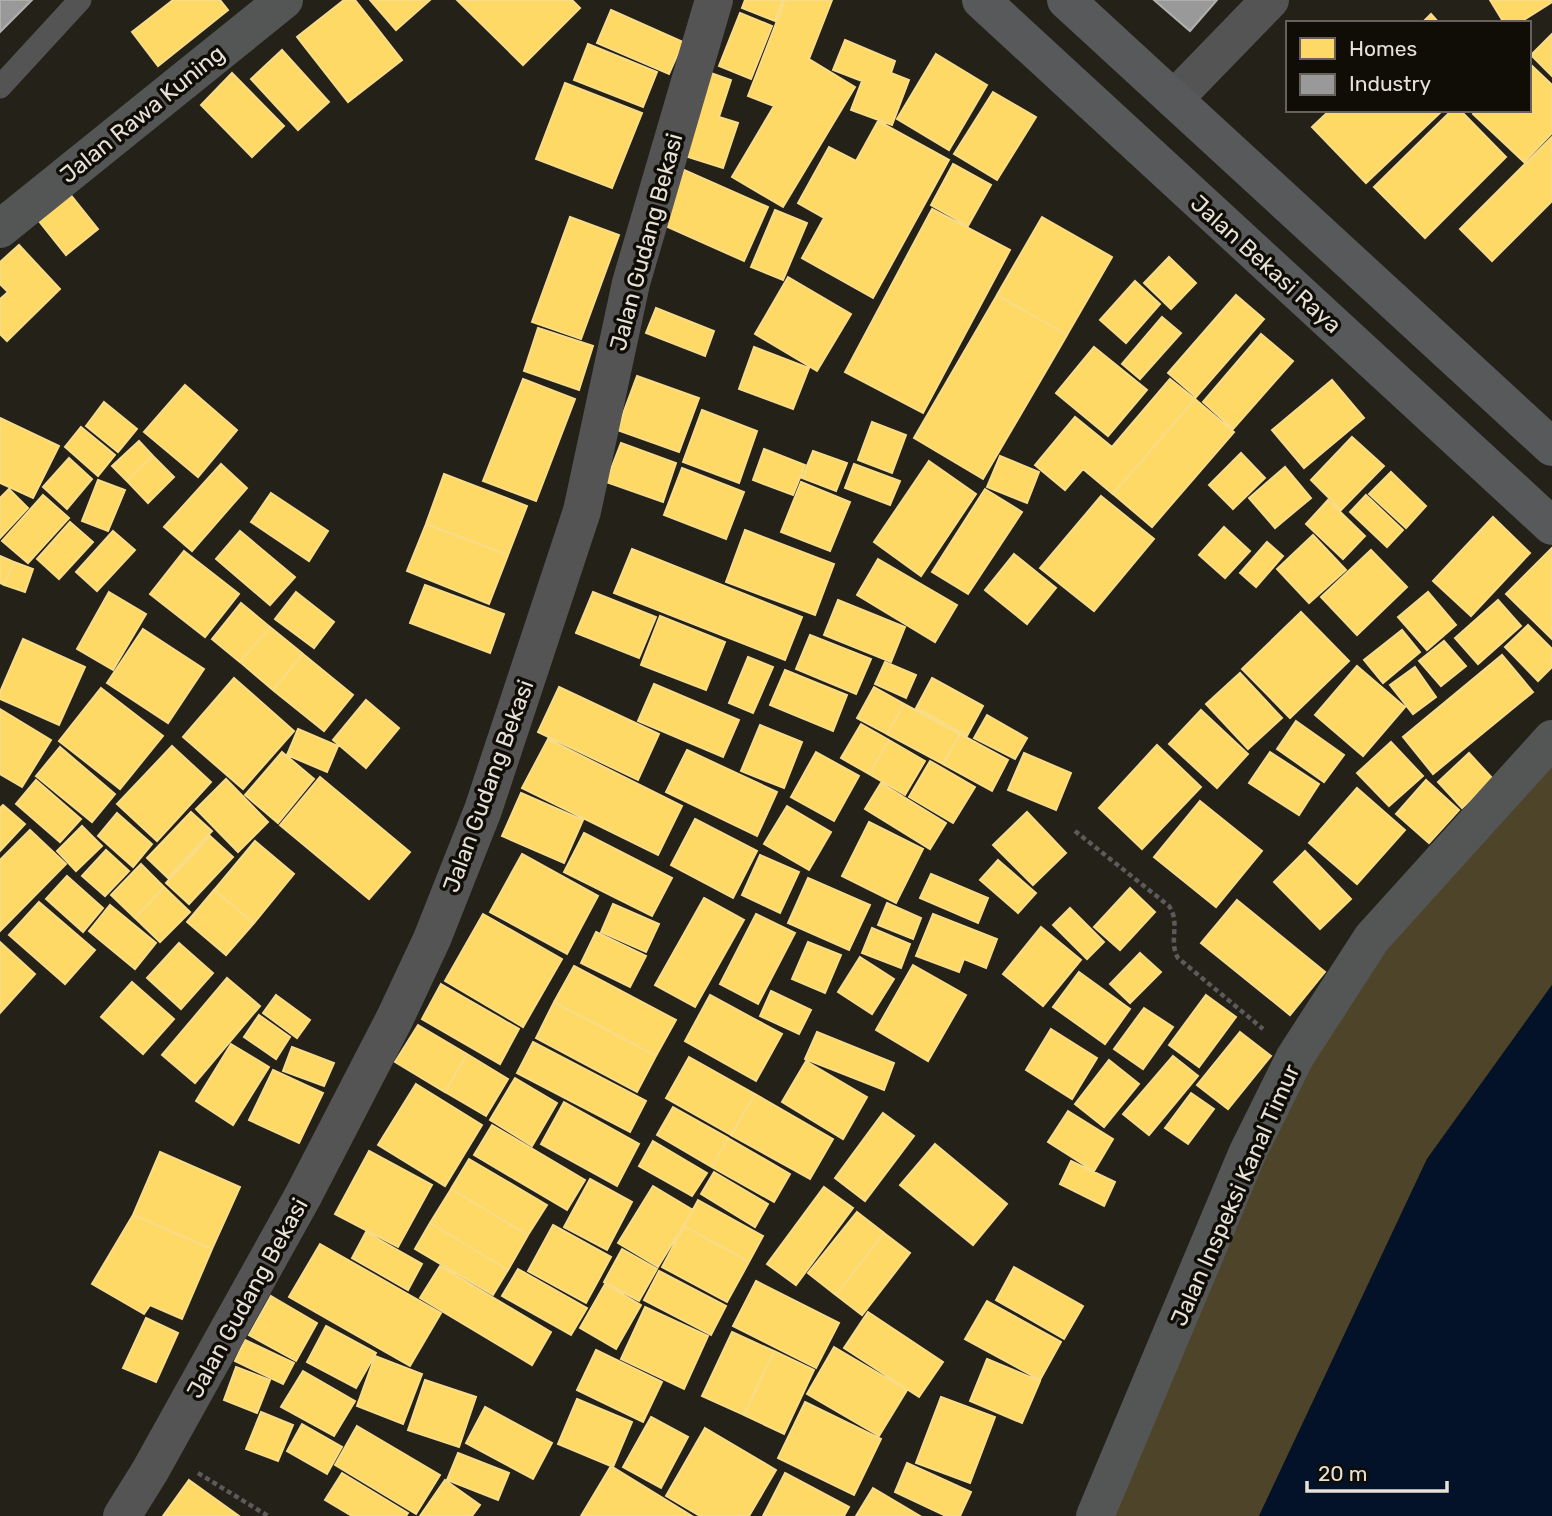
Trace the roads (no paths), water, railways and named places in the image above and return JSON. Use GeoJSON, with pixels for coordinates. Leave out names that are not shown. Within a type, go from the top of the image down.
{"type":"FeatureCollection","features":[{"type":"Feature","properties":{"kind":"highway","name":"Jalan Bekasi Raya"},"geometry":{"type":"LineString","coordinates":[[981,0],[1552,526]]}},
{"type":"Feature","properties":{"kind":"highway"},"geometry":{"type":"LineString","coordinates":[[1066,0],[1552,447]]}},
{"type":"Feature","properties":{"kind":"street","name":"Jalan Rawa Kuning"},"geometry":{"type":"LineString","coordinates":[[0,229],[284,0]]}},
{"type":"Feature","properties":{"kind":"street","name":"Jalan Gudang Bekasi"},"geometry":{"type":"LineString","coordinates":[[122,1516],[162,1451],[303,1196],[395,1018],[432,939],[483,810],[582,511],[631,283],[714,0]]}},
{"type":"Feature","properties":{"kind":"street"},"geometry":{"type":"LineString","coordinates":[[1174,99],[1270,0]]}},
{"type":"Feature","properties":{"kind":"street","name":"Jalan Inspeksi Kanal Timur"},"geometry":{"type":"LineString","coordinates":[[1095,1516],[1247,1154],[1295,1057],[1372,938],[1552,739]]}},
{"type":"Feature","properties":{"kind":"lane"},"geometry":{"type":"LineString","coordinates":[[0,87],[80,0]]}},
{"type":"Feature","properties":{"kind":"water"},"geometry":{"type":"Polygon","coordinates":[[[1552,985],[1552,1516],[1259,1516],[1427,1159],[1552,985]]]}}]}
